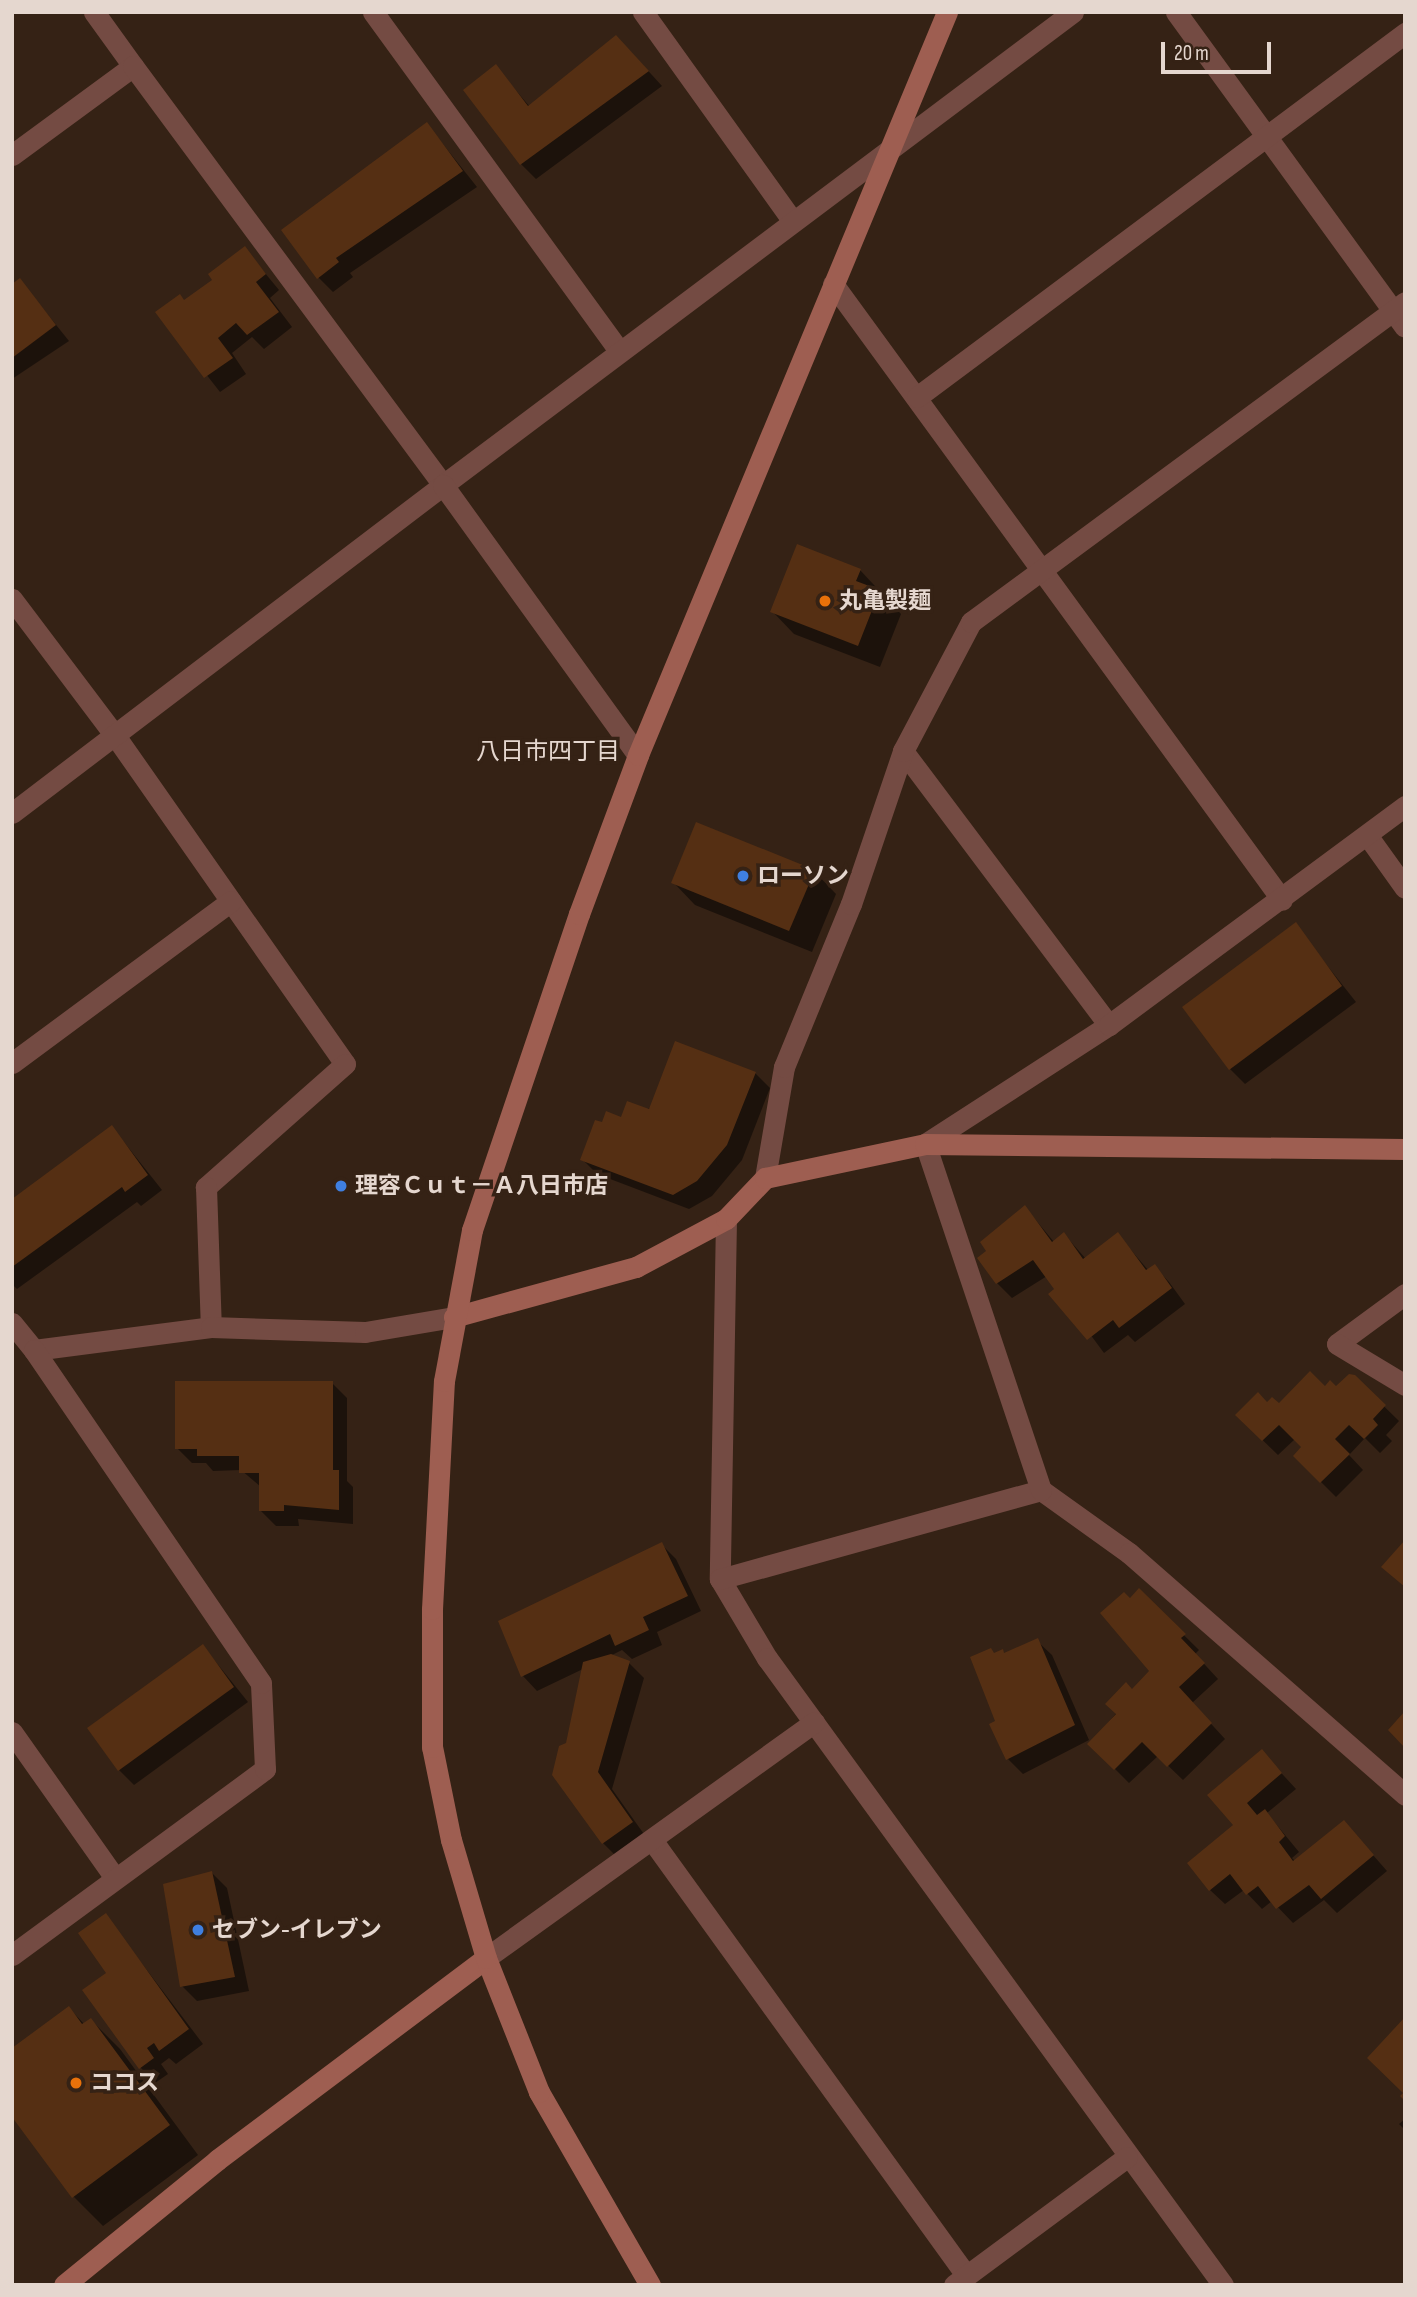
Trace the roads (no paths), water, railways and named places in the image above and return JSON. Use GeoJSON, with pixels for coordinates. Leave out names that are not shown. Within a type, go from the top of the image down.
{"type":"FeatureCollection","features":[{"type":"Feature","properties":{"kind":"street"},"geometry":{"type":"LineString","coordinates":[[94,12],[443,485],[638,755]]}},
{"type":"Feature","properties":{"kind":"street"},"geometry":{"type":"LineString","coordinates":[[373,12],[619,351]]}},
{"type":"Feature","properties":{"kind":"street"},"geometry":{"type":"LineString","coordinates":[[643,12],[792,220]]}},
{"type":"Feature","properties":{"kind":"street"},"geometry":{"type":"LineString","coordinates":[[650,2285],[539,2092],[486,1958],[452,1840],[432,1747],[436,1528],[444,1381],[472,1230],[517,1091],[638,755],[886,153],[947,12]]}},
{"type":"Feature","properties":{"kind":"street"},"geometry":{"type":"LineString","coordinates":[[12,813],[116,737],[792,220],[1073,12]]}},
{"type":"Feature","properties":{"kind":"street"},"geometry":{"type":"LineString","coordinates":[[34,1350],[211,1327],[365,1332],[454,1317],[636,1267],[726,1219],[765,1178],[784,1067],[851,904],[902,751],[971,622],[1401,313],[1266,136],[1176,12]]}},
{"type":"Feature","properties":{"kind":"street"},"geometry":{"type":"LineString","coordinates":[[916,397],[1405,33]]}},
{"type":"Feature","properties":{"kind":"street"},"geometry":{"type":"LineString","coordinates":[[12,155],[132,66]]}},
{"type":"Feature","properties":{"kind":"street"},"geometry":{"type":"LineString","coordinates":[[833,284],[1282,900]]}},
{"type":"Feature","properties":{"kind":"street"},"geometry":{"type":"LineString","coordinates":[[12,599],[116,737],[345,1064],[206,1187],[211,1327]]}},
{"type":"Feature","properties":{"kind":"street"},"geometry":{"type":"LineString","coordinates":[[902,751],[1109,1024]]}},
{"type":"Feature","properties":{"kind":"street"},"geometry":{"type":"LineString","coordinates":[[925,1144],[1109,1024],[1282,900],[1405,806]]}},
{"type":"Feature","properties":{"kind":"street"},"geometry":{"type":"LineString","coordinates":[[1367,835],[1405,888]]}},
{"type":"Feature","properties":{"kind":"street"},"geometry":{"type":"LineString","coordinates":[[12,1063],[230,901]]}},
{"type":"Feature","properties":{"kind":"street"},"geometry":{"type":"LineString","coordinates":[[765,1178],[925,1144],[1405,1149]]}},
{"type":"Feature","properties":{"kind":"street"},"geometry":{"type":"LineString","coordinates":[[925,1144],[1041,1490],[1129,1553],[1405,1795]]}},
{"type":"Feature","properties":{"kind":"street"},"geometry":{"type":"LineString","coordinates":[[726,1219],[720,1579],[767,1658],[1127,2157],[1223,2285]]}},
{"type":"Feature","properties":{"kind":"street"},"geometry":{"type":"LineString","coordinates":[[1405,1294],[1337,1343],[1405,1384]]}},
{"type":"Feature","properties":{"kind":"street"},"geometry":{"type":"LineString","coordinates":[[12,1323],[34,1350],[261,1683],[265,1769],[12,1955]]}},
{"type":"Feature","properties":{"kind":"street"},"geometry":{"type":"LineString","coordinates":[[720,1579],[1041,1490]]}},
{"type":"Feature","properties":{"kind":"street"},"geometry":{"type":"LineString","coordinates":[[64,2285],[217,2160],[486,1958],[814,1722]]}},
{"type":"Feature","properties":{"kind":"street"},"geometry":{"type":"LineString","coordinates":[[12,1732],[115,1878]]}},
{"type":"Feature","properties":{"kind":"street"},"geometry":{"type":"LineString","coordinates":[[652,1840],[960,2280],[1127,2157]]}},
{"type":"Feature","properties":{"kind":"place","name":"丸亀製麺"},"geometry":{"type":"Point","coordinates":[825,601]}},
{"type":"Feature","properties":{"kind":"place","name":"ローソン"},"geometry":{"type":"Point","coordinates":[743,876]}},
{"type":"Feature","properties":{"kind":"place","name":"理容Ｃｕｔ－Ａ八日市店"},"geometry":{"type":"Point","coordinates":[341,1186]}},
{"type":"Feature","properties":{"kind":"place","name":"セブン-イレブン"},"geometry":{"type":"Point","coordinates":[198,1930]}},
{"type":"Feature","properties":{"kind":"place","name":"ココス"},"geometry":{"type":"Point","coordinates":[76,2083]}},
{"type":"Feature","properties":{"kind":"district","name":"八日市四丁目"},"geometry":{"type":"Point","coordinates":[548,752]}}]}
